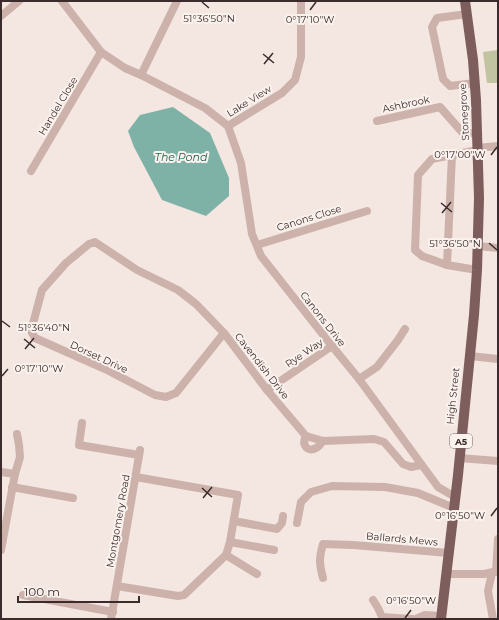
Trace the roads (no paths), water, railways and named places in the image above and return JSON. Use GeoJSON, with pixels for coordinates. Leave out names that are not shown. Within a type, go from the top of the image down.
{"type":"FeatureCollection","features":[{"type":"Feature","properties":{"kind":"main road","name":"Stonegrove"},"geometry":{"type":"LineString","coordinates":[[465,1],[475,83],[478,149],[478,246]]}},
{"type":"Feature","properties":{"kind":"main road","name":"High Street"},"geometry":{"type":"LineString","coordinates":[[441,618],[470,356],[478,246]]}},
{"type":"Feature","properties":{"kind":"street"},"geometry":{"type":"LineString","coordinates":[[1,16],[20,1]]}},
{"type":"Feature","properties":{"kind":"street"},"geometry":{"type":"LineString","coordinates":[[62,1],[101,52]]}},
{"type":"Feature","properties":{"kind":"street"},"geometry":{"type":"LineString","coordinates":[[141,75],[177,1]]}},
{"type":"Feature","properties":{"kind":"street","name":"Lake View"},"geometry":{"type":"LineString","coordinates":[[101,52],[125,68],[205,108],[228,126],[282,93],[295,80],[301,57],[301,1]]}},
{"type":"Feature","properties":{"kind":"street"},"geometry":{"type":"LineString","coordinates":[[467,14],[437,18],[432,27],[443,79],[450,86],[475,83]]}},
{"type":"Feature","properties":{"kind":"street","name":"Handel Close"},"geometry":{"type":"LineString","coordinates":[[31,171],[101,52]]}},
{"type":"Feature","properties":{"kind":"street","name":"Ashbrook"},"geometry":{"type":"LineString","coordinates":[[377,121],[440,107],[462,132],[477,134]]}},
{"type":"Feature","properties":{"kind":"street","name":"Canons Drive"},"geometry":{"type":"LineString","coordinates":[[228,126],[241,163],[252,234],[262,256],[359,379],[438,487],[455,497]]}},
{"type":"Feature","properties":{"kind":"street"},"geometry":{"type":"LineString","coordinates":[[477,270],[447,265],[422,256],[415,250],[418,175],[432,158],[498,146]]}},
{"type":"Feature","properties":{"kind":"street"},"geometry":{"type":"LineString","coordinates":[[447,265],[452,155]]}},
{"type":"Feature","properties":{"kind":"street","name":"Canons Close"},"geometry":{"type":"LineString","coordinates":[[257,245],[367,211]]}},
{"type":"Feature","properties":{"kind":"street","name":"Cavendish Drive"},"geometry":{"type":"LineString","coordinates":[[95,242],[137,270],[178,290],[196,304],[224,334],[306,436],[304,440],[305,446],[312,450],[318,448],[322,441]]}},
{"type":"Feature","properties":{"kind":"street","name":"Dorset Drive"},"geometry":{"type":"LineString","coordinates":[[95,242],[89,244],[66,263],[42,290],[32,331],[35,338],[105,369],[155,395],[166,396],[176,393],[224,334]]}},
{"type":"Feature","properties":{"kind":"street"},"geometry":{"type":"LineString","coordinates":[[478,246],[498,248]]}},
{"type":"Feature","properties":{"kind":"street"},"geometry":{"type":"LineString","coordinates":[[359,379],[377,367],[405,329]]}},
{"type":"Feature","properties":{"kind":"street","name":"Rye Way"},"geometry":{"type":"LineString","coordinates":[[268,390],[332,346]]}},
{"type":"Feature","properties":{"kind":"street"},"geometry":{"type":"LineString","coordinates":[[470,356],[498,359]]}},
{"type":"Feature","properties":{"kind":"street","name":"Montgomery Road"},"geometry":{"type":"LineString","coordinates":[[82,423],[78,445],[140,453],[112,616]]}},
{"type":"Feature","properties":{"kind":"street"},"geometry":{"type":"LineString","coordinates":[[1,548],[12,487],[20,457],[17,434]]}},
{"type":"Feature","properties":{"kind":"street"},"geometry":{"type":"LineString","coordinates":[[306,436],[322,441],[374,439],[384,442],[403,464],[411,467],[421,465]]}},
{"type":"Feature","properties":{"kind":"street"},"geometry":{"type":"LineString","coordinates":[[459,458],[498,461]]}},
{"type":"Feature","properties":{"kind":"street"},"geometry":{"type":"LineString","coordinates":[[1,472],[15,474]]}},
{"type":"Feature","properties":{"kind":"street"},"geometry":{"type":"LineString","coordinates":[[117,586],[178,596],[184,595],[226,555],[234,521],[238,495],[136,477]]}},
{"type":"Feature","properties":{"kind":"street"},"geometry":{"type":"LineString","coordinates":[[297,523],[301,502],[311,492],[332,486],[385,487],[418,493],[454,508]]}},
{"type":"Feature","properties":{"kind":"street"},"geometry":{"type":"LineString","coordinates":[[12,487],[73,498]]}},
{"type":"Feature","properties":{"kind":"street"},"geometry":{"type":"LineString","coordinates":[[234,521],[277,529],[282,523],[283,516]]}},
{"type":"Feature","properties":{"kind":"street"},"geometry":{"type":"LineString","coordinates":[[493,619],[488,591],[495,572],[498,539]]}},
{"type":"Feature","properties":{"kind":"street"},"geometry":{"type":"LineString","coordinates":[[230,542],[274,550]]}},
{"type":"Feature","properties":{"kind":"street","name":"Ballards Mews"},"geometry":{"type":"LineString","coordinates":[[323,578],[320,565],[320,556],[323,544],[449,553]]}},
{"type":"Feature","properties":{"kind":"street"},"geometry":{"type":"LineString","coordinates":[[226,555],[257,574]]}},
{"type":"Feature","properties":{"kind":"street"},"geometry":{"type":"LineString","coordinates":[[446,574],[495,572]]}},
{"type":"Feature","properties":{"kind":"street"},"geometry":{"type":"LineString","coordinates":[[23,594],[112,616]]}},
{"type":"Feature","properties":{"kind":"street"},"geometry":{"type":"LineString","coordinates":[[373,600],[381,618],[412,619]]}},
{"type":"Feature","properties":{"kind":"street"},"geometry":{"type":"LineString","coordinates":[[416,619],[425,615],[441,618]]}},
{"type":"Feature","properties":{"kind":"water","name":"The Pond"},"geometry":{"type":"Polygon","coordinates":[[[173,107],[210,133],[229,178],[229,196],[206,216],[162,200],[134,147],[128,131],[140,115],[173,107]]]}}]}
